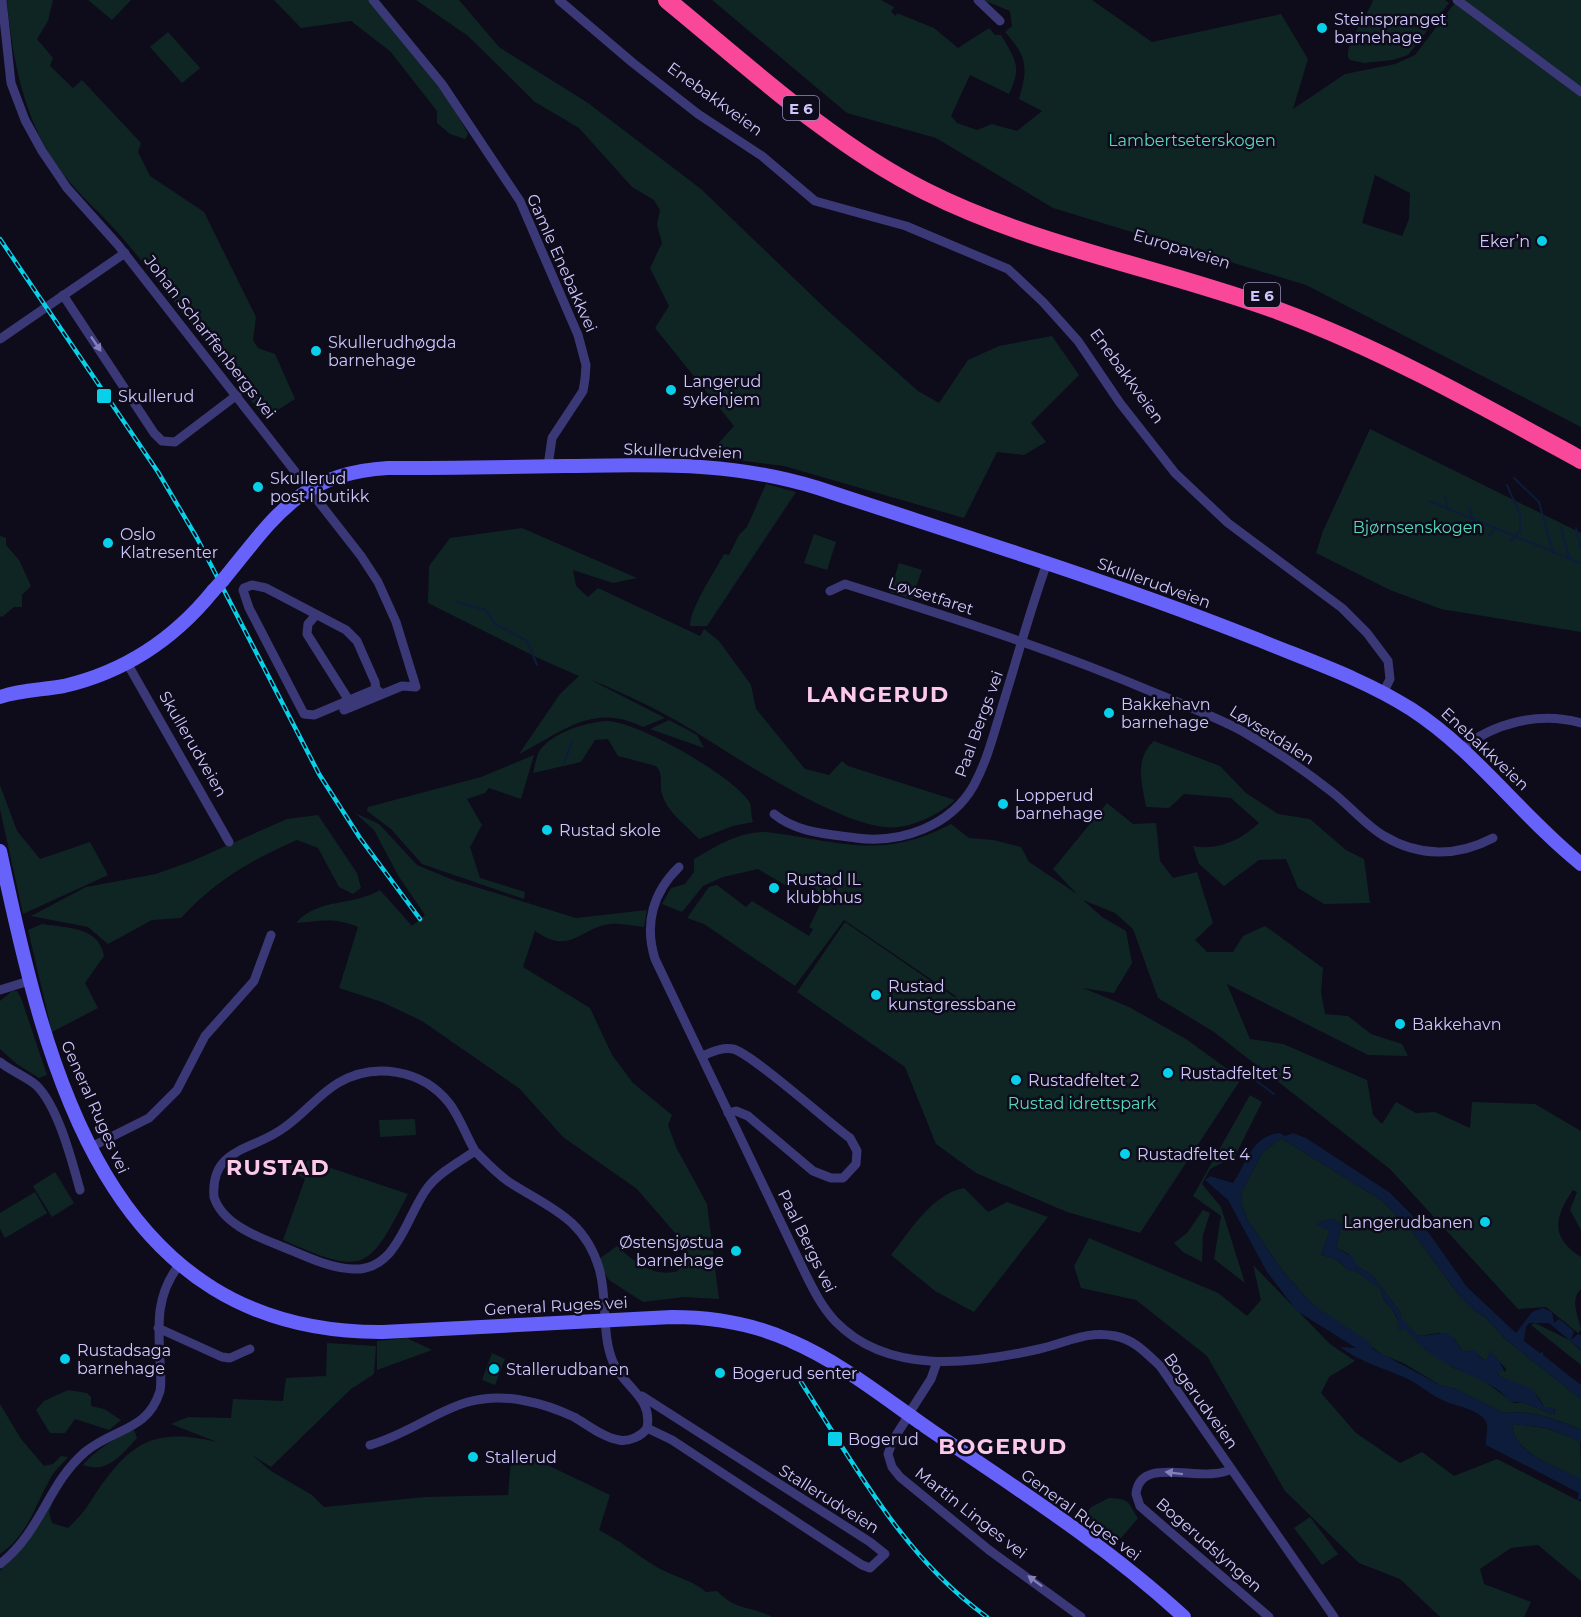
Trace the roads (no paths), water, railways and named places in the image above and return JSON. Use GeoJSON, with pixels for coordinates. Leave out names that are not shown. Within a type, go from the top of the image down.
{"type":"FeatureCollection","features":[{"type":"Feature","properties":{"kind":"highway","name":"Europaveien"},"geometry":{"type":"LineString","coordinates":[[667,0],[846,143],[901,178],[946,201],[1017,229],[1237,297],[1335,334],[1438,383],[1581,460]]}},
{"type":"Feature","properties":{"kind":"highway","name":"Europaveien"},"geometry":{"type":"LineString","coordinates":[[683,0],[846,130],[927,180],[996,211],[1198,274],[1313,314],[1430,367],[1581,449]]}},
{"type":"Feature","properties":{"kind":"main road","name":"Skullerudveien"},"geometry":{"type":"LineString","coordinates":[[0,697],[87,680],[127,663],[172,633],[218,586],[268,522],[290,502],[310,489],[345,474],[378,469],[693,465],[762,472],[812,486],[1047,563],[1180,608],[1383,693]]}},
{"type":"Feature","properties":{"kind":"main road","name":"Enebakkveien"},"geometry":{"type":"LineString","coordinates":[[1383,693],[1421,716],[1461,748],[1544,832],[1581,864]]}},
{"type":"Feature","properties":{"kind":"main road","name":"General Ruges vei"},"geometry":{"type":"LineString","coordinates":[[0,851],[29,981],[52,1057],[91,1147],[116,1193],[134,1218],[179,1264],[214,1289],[253,1309],[287,1321],[340,1331],[383,1332],[684,1317],[719,1320],[766,1332],[818,1354],[909,1415],[1089,1539],[1184,1617]]}},
{"type":"Feature","properties":{"kind":"street","name":"Johan Scharffenbergs vei"},"geometry":{"type":"LineString","coordinates":[[2,0],[9,74],[30,130],[67,188],[125,253],[310,489],[378,582],[396,622],[416,687],[403,685],[379,691]]}},
{"type":"Feature","properties":{"kind":"street","name":"Gamle Enebakkvei"},"geometry":{"type":"LineString","coordinates":[[373,0],[442,84],[520,201],[578,335],[586,365],[583,391],[552,438],[548,466]]}},
{"type":"Feature","properties":{"kind":"street","name":"Enebakkveien"},"geometry":{"type":"LineString","coordinates":[[559,0],[688,107],[762,156],[815,201],[906,226],[1008,269],[1043,302],[1078,341],[1120,404],[1175,473],[1228,523],[1342,608],[1367,633],[1388,661],[1391,671],[1383,693]]}},
{"type":"Feature","properties":{"kind":"street"},"geometry":{"type":"LineString","coordinates":[[978,0],[1000,21]]}},
{"type":"Feature","properties":{"kind":"street"},"geometry":{"type":"LineString","coordinates":[[1457,0],[1581,92]]}},
{"type":"Feature","properties":{"kind":"street"},"geometry":{"type":"LineString","coordinates":[[0,339],[125,253]]}},
{"type":"Feature","properties":{"kind":"street"},"geometry":{"type":"LineString","coordinates":[[63,295],[154,433],[162,441],[175,442],[237,395]]}},
{"type":"Feature","properties":{"kind":"street","name":"Paal Bergs vei"},"geometry":{"type":"LineString","coordinates":[[774,814],[787,825],[804,830],[878,840],[900,837],[942,819],[958,805],[978,777],[1047,563]]}},
{"type":"Feature","properties":{"kind":"street","name":"Løvsetfaret"},"geometry":{"type":"LineString","coordinates":[[830,591],[846,584],[1023,642]]}},
{"type":"Feature","properties":{"kind":"street"},"geometry":{"type":"LineString","coordinates":[[252,585],[266,588],[352,635],[379,691],[348,699],[314,715],[304,714],[243,590],[252,585]]}},
{"type":"Feature","properties":{"kind":"street"},"geometry":{"type":"LineString","coordinates":[[316,615],[308,624],[307,634],[348,699]]}},
{"type":"Feature","properties":{"kind":"street","name":"Løvsetdalen"},"geometry":{"type":"LineString","coordinates":[[1023,642],[1094,667],[1203,711],[1240,730],[1304,772],[1385,837],[1437,854],[1455,851],[1493,838]]}},
{"type":"Feature","properties":{"kind":"street","name":"Skullerudveien"},"geometry":{"type":"LineString","coordinates":[[127,663],[230,842]]}},
{"type":"Feature","properties":{"kind":"street"},"geometry":{"type":"LineString","coordinates":[[344,710],[379,691]]}},
{"type":"Feature","properties":{"kind":"street"},"geometry":{"type":"LineString","coordinates":[[1461,748],[1483,733],[1520,721],[1541,719],[1581,723]]}},
{"type":"Feature","properties":{"kind":"street","name":"Paal Bergs vei"},"geometry":{"type":"LineString","coordinates":[[679,867],[664,881],[652,909],[651,941],[663,977],[806,1275],[827,1311],[858,1340],[901,1357],[937,1362]]}},
{"type":"Feature","properties":{"kind":"street"},"geometry":{"type":"LineString","coordinates":[[91,1147],[148,1118],[177,1090],[205,1036],[254,981],[271,935]]}},
{"type":"Feature","properties":{"kind":"street"},"geometry":{"type":"LineString","coordinates":[[0,990],[29,981]]}},
{"type":"Feature","properties":{"kind":"street"},"geometry":{"type":"LineString","coordinates":[[702,1056],[714,1051],[734,1049],[754,1061],[850,1138],[857,1151],[856,1164],[843,1178],[819,1174],[741,1111],[728,1113]]}},
{"type":"Feature","properties":{"kind":"street"},"geometry":{"type":"LineString","coordinates":[[0,1062],[34,1083],[45,1098],[60,1130],[80,1190]]}},
{"type":"Feature","properties":{"kind":"street","name":"Stallerudveien"},"geometry":{"type":"LineString","coordinates":[[475,1151],[435,1180],[413,1209],[391,1252],[368,1267],[355,1269],[334,1266],[255,1236],[227,1217],[214,1197],[214,1177],[224,1161],[286,1127],[337,1084],[370,1071],[394,1071],[413,1076],[436,1090],[451,1105],[475,1151],[499,1174],[558,1210],[581,1232],[598,1266],[614,1365],[640,1395],[647,1408],[647,1428],[672,1440],[867,1568],[874,1566],[885,1554],[870,1542],[640,1395]]}},
{"type":"Feature","properties":{"kind":"street"},"geometry":{"type":"LineString","coordinates":[[0,1564],[27,1539],[58,1485],[79,1458],[101,1441],[150,1415],[160,1389],[158,1328],[160,1298],[179,1264]]}},
{"type":"Feature","properties":{"kind":"street"},"geometry":{"type":"LineString","coordinates":[[158,1328],[222,1357],[230,1358],[250,1349]]}},
{"type":"Feature","properties":{"kind":"street","name":"Bogerudveien"},"geometry":{"type":"LineString","coordinates":[[937,1362],[1018,1354],[1092,1334],[1123,1338],[1143,1349],[1160,1366],[1334,1617]]}},
{"type":"Feature","properties":{"kind":"street"},"geometry":{"type":"LineString","coordinates":[[909,1415],[931,1379],[937,1362]]}},
{"type":"Feature","properties":{"kind":"street"},"geometry":{"type":"LineString","coordinates":[[370,1445],[391,1439],[445,1409],[461,1403],[490,1398],[525,1401],[550,1407],[617,1440],[634,1438],[647,1428]]}},
{"type":"Feature","properties":{"kind":"street","name":"Martin Linges vei"},"geometry":{"type":"LineString","coordinates":[[909,1415],[892,1440],[888,1454],[897,1474],[989,1550],[1081,1617]]}},
{"type":"Feature","properties":{"kind":"street","name":"Bogerudslyngen"},"geometry":{"type":"LineString","coordinates":[[1231,1469],[1206,1476],[1153,1472],[1142,1478],[1136,1494],[1140,1506],[1269,1617]]}},
{"type":"Feature","properties":{"kind":"water"},"geometry":{"type":"Polygon","coordinates":[[[1280,1133],[1285,1136],[1293,1133],[1306,1138],[1389,1192],[1426,1229],[1467,1287],[1516,1333],[1532,1312],[1543,1308],[1552,1312],[1554,1323],[1559,1319],[1574,1331],[1571,1340],[1578,1334],[1581,1335],[1581,1350],[1549,1323],[1529,1323],[1526,1327],[1524,1341],[1540,1353],[1543,1352],[1543,1355],[1581,1385],[1581,1399],[1505,1339],[1485,1317],[1476,1312],[1457,1293],[1409,1227],[1381,1200],[1281,1138],[1262,1153],[1242,1191],[1241,1203],[1247,1219],[1281,1269],[1312,1304],[1369,1342],[1373,1349],[1440,1385],[1456,1389],[1504,1413],[1534,1414],[1581,1430],[1581,1442],[1547,1428],[1515,1424],[1512,1427],[1515,1437],[1530,1453],[1581,1479],[1581,1499],[1577,1500],[1579,1493],[1486,1445],[1487,1424],[1478,1414],[1442,1400],[1406,1378],[1356,1357],[1340,1347],[1356,1348],[1297,1311],[1267,1272],[1228,1200],[1205,1180],[1210,1176],[1233,1183],[1256,1145],[1270,1135],[1280,1133]]]}},
{"type":"Feature","properties":{"kind":"water"},"geometry":{"type":"Polygon","coordinates":[[[1332,1219],[1349,1229],[1340,1230],[1336,1248],[1353,1257],[1358,1267],[1372,1275],[1400,1312],[1402,1319],[1418,1336],[1446,1333],[1454,1338],[1463,1352],[1476,1350],[1478,1356],[1487,1361],[1490,1350],[1499,1361],[1503,1360],[1500,1363],[1505,1372],[1497,1372],[1499,1376],[1532,1389],[1544,1407],[1554,1407],[1555,1415],[1524,1403],[1508,1401],[1492,1386],[1433,1355],[1406,1329],[1399,1331],[1398,1319],[1385,1302],[1381,1290],[1334,1258],[1321,1255],[1330,1230],[1317,1226],[1318,1222],[1332,1219]]]}},
{"type":"Feature","properties":{"kind":"waterway"},"geometry":{"type":"LineString","coordinates":[[1514,478],[1539,502],[1553,552]]}},
{"type":"Feature","properties":{"kind":"waterway"},"geometry":{"type":"LineString","coordinates":[[1507,485],[1520,515],[1520,531],[1511,541]]}},
{"type":"Feature","properties":{"kind":"waterway"},"geometry":{"type":"LineString","coordinates":[[1445,497],[1448,509]]}},
{"type":"Feature","properties":{"kind":"waterway"},"geometry":{"type":"LineString","coordinates":[[1429,501],[1581,563]]}},
{"type":"Feature","properties":{"kind":"waterway"},"geometry":{"type":"LineString","coordinates":[[1470,507],[1472,519]]}},
{"type":"Feature","properties":{"kind":"waterway"},"geometry":{"type":"LineString","coordinates":[[1468,528],[1473,520]]}},
{"type":"Feature","properties":{"kind":"waterway"},"geometry":{"type":"LineString","coordinates":[[1561,527],[1569,557]]}},
{"type":"Feature","properties":{"kind":"waterway"},"geometry":{"type":"LineString","coordinates":[[1576,528],[1581,549]]}},
{"type":"Feature","properties":{"kind":"waterway"},"geometry":{"type":"LineString","coordinates":[[1489,536],[1495,529]]}},
{"type":"Feature","properties":{"kind":"waterway"},"geometry":{"type":"LineString","coordinates":[[456,602],[486,610],[495,624],[527,641],[537,665]]}},
{"type":"Feature","properties":{"kind":"waterway"},"geometry":{"type":"LineString","coordinates":[[564,763],[572,742]]}},
{"type":"Feature","properties":{"kind":"waterway"},"geometry":{"type":"LineString","coordinates":[[1242,1070],[1274,1094]]}},
{"type":"Feature","properties":{"kind":"railway"},"geometry":{"type":"LineString","coordinates":[[0,239],[158,472],[197,538],[319,774],[360,838],[420,919]]}},
{"type":"Feature","properties":{"kind":"railway"},"geometry":{"type":"LineString","coordinates":[[801,1382],[862,1478],[906,1539],[957,1593],[987,1617]]}},
{"type":"Feature","properties":{"kind":"place","name":"Steinspranget barnehage"},"geometry":{"type":"Point","coordinates":[1322,28]}},
{"type":"Feature","properties":{"kind":"place","name":"Eker’n"},"geometry":{"type":"Point","coordinates":[1542,241]}},
{"type":"Feature","properties":{"kind":"place","name":"Skullerudhøgda barnehage"},"geometry":{"type":"Point","coordinates":[316,351]}},
{"type":"Feature","properties":{"kind":"place","name":"Langerud sykehjem"},"geometry":{"type":"Point","coordinates":[671,390]}},
{"type":"Feature","properties":{"kind":"place","name":"Skullerud"},"geometry":{"type":"Point","coordinates":[104,396]}},
{"type":"Feature","properties":{"kind":"place","name":"Skullerud post i butikk"},"geometry":{"type":"Point","coordinates":[258,487]}},
{"type":"Feature","properties":{"kind":"place","name":"Oslo Klatresenter"},"geometry":{"type":"Point","coordinates":[108,543]}},
{"type":"Feature","properties":{"kind":"place","name":"Bakkehavn barnehage"},"geometry":{"type":"Point","coordinates":[1109,713]}},
{"type":"Feature","properties":{"kind":"place","name":"Lopperud barnehage"},"geometry":{"type":"Point","coordinates":[1003,804]}},
{"type":"Feature","properties":{"kind":"place","name":"Rustad skole"},"geometry":{"type":"Point","coordinates":[547,830]}},
{"type":"Feature","properties":{"kind":"place","name":"Rustad IL klubbhus"},"geometry":{"type":"Point","coordinates":[774,888]}},
{"type":"Feature","properties":{"kind":"place","name":"Rustad kunstgressbane"},"geometry":{"type":"Point","coordinates":[876,995]}},
{"type":"Feature","properties":{"kind":"place","name":"Bakkehavn"},"geometry":{"type":"Point","coordinates":[1400,1024]}},
{"type":"Feature","properties":{"kind":"place","name":"Rustadfeltet 5"},"geometry":{"type":"Point","coordinates":[1168,1073]}},
{"type":"Feature","properties":{"kind":"place","name":"Rustadfeltet 2"},"geometry":{"type":"Point","coordinates":[1016,1080]}},
{"type":"Feature","properties":{"kind":"place","name":"Rustadfeltet 4"},"geometry":{"type":"Point","coordinates":[1125,1154]}},
{"type":"Feature","properties":{"kind":"place","name":"Langerudbanen"},"geometry":{"type":"Point","coordinates":[1485,1222]}},
{"type":"Feature","properties":{"kind":"place","name":"Østensjøstua barnehage"},"geometry":{"type":"Point","coordinates":[736,1251]}},
{"type":"Feature","properties":{"kind":"place","name":"Rustadsaga barnehage"},"geometry":{"type":"Point","coordinates":[65,1359]}},
{"type":"Feature","properties":{"kind":"place","name":"Stallerudbanen"},"geometry":{"type":"Point","coordinates":[494,1369]}},
{"type":"Feature","properties":{"kind":"place","name":"Bogerud senter"},"geometry":{"type":"Point","coordinates":[720,1373]}},
{"type":"Feature","properties":{"kind":"place","name":"Bogerud"},"geometry":{"type":"Point","coordinates":[835,1439]}},
{"type":"Feature","properties":{"kind":"place","name":"Stallerud"},"geometry":{"type":"Point","coordinates":[473,1457]}},
{"type":"Feature","properties":{"kind":"district","name":"LANGERUD"},"geometry":{"type":"Point","coordinates":[878,694]}},
{"type":"Feature","properties":{"kind":"district","name":"RUSTAD"},"geometry":{"type":"Point","coordinates":[278,1167]}},
{"type":"Feature","properties":{"kind":"district","name":"BOGERUD"},"geometry":{"type":"Point","coordinates":[1003,1446]}},
{"type":"Feature","properties":{"kind":"park label","name":"Lambertseterskogen"},"geometry":{"type":"Point","coordinates":[1192,140]}},
{"type":"Feature","properties":{"kind":"park label","name":"Bjørnsenskogen"},"geometry":{"type":"Point","coordinates":[1418,527]}},
{"type":"Feature","properties":{"kind":"park label","name":"Rustad idrettspark"},"geometry":{"type":"Point","coordinates":[1082,1103]}}]}
